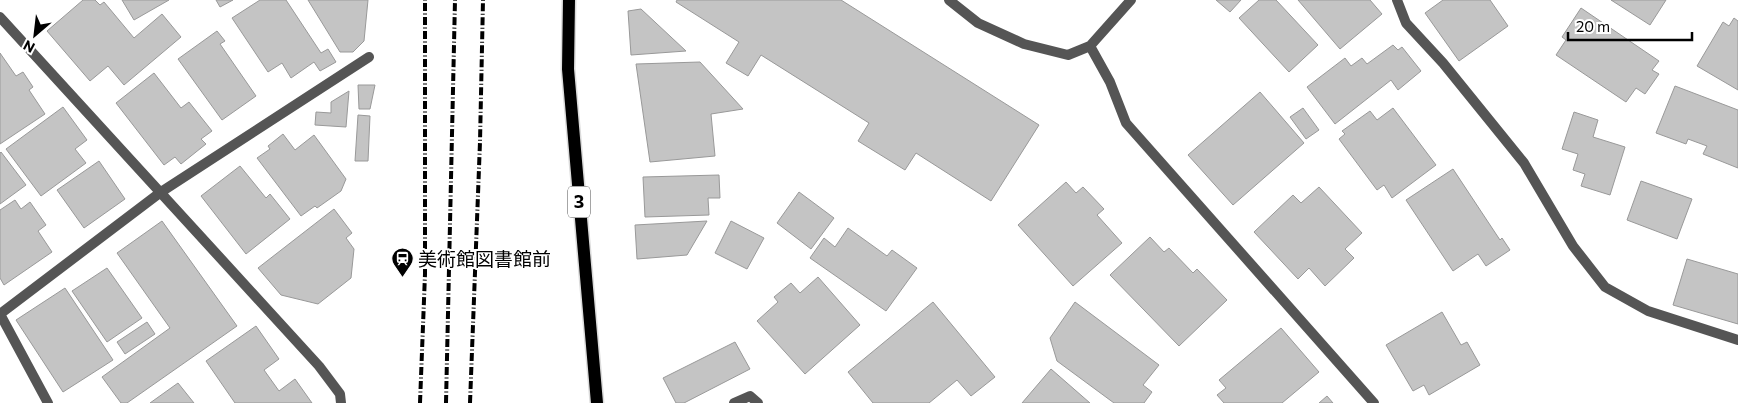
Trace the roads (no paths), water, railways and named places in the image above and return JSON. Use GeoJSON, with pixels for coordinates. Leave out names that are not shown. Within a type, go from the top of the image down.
{"type":"FeatureCollection","features":[{"type":"Feature","properties":{"kind":"main road","name":"3"},"geometry":{"type":"LineString","coordinates":[[569,0],[568,69],[597,403]]}},
{"type":"Feature","properties":{"kind":"street"},"geometry":{"type":"LineString","coordinates":[[949,0],[978,23],[1024,44],[1068,55],[1090,46],[1131,0]]}},
{"type":"Feature","properties":{"kind":"street"},"geometry":{"type":"LineString","coordinates":[[1397,0],[1406,23],[1443,63],[1524,163],[1574,246],[1605,287],[1648,311],[1738,340]]}},
{"type":"Feature","properties":{"kind":"street"},"geometry":{"type":"LineString","coordinates":[[0,17],[162,192],[319,366],[340,394],[342,403]]}},
{"type":"Feature","properties":{"kind":"street"},"geometry":{"type":"LineString","coordinates":[[1090,46],[1110,82],[1126,123],[1374,403]]}},
{"type":"Feature","properties":{"kind":"street"},"geometry":{"type":"LineString","coordinates":[[48,403],[0,314],[162,192],[369,57]]}},
{"type":"Feature","properties":{"kind":"street"},"geometry":{"type":"LineString","coordinates":[[734,403],[750,396],[758,403]]}},
{"type":"Feature","properties":{"kind":"railway"},"geometry":{"type":"LineString","coordinates":[[420,403],[425,274],[425,0]]}},
{"type":"Feature","properties":{"kind":"railway"},"geometry":{"type":"LineString","coordinates":[[446,403],[455,0]]}},
{"type":"Feature","properties":{"kind":"railway"},"geometry":{"type":"LineString","coordinates":[[470,403],[480,142],[483,0]]}},
{"type":"Feature","properties":{"kind":"place","name":"美術館図書館前"},"geometry":{"type":"Point","coordinates":[402,278]}}]}
